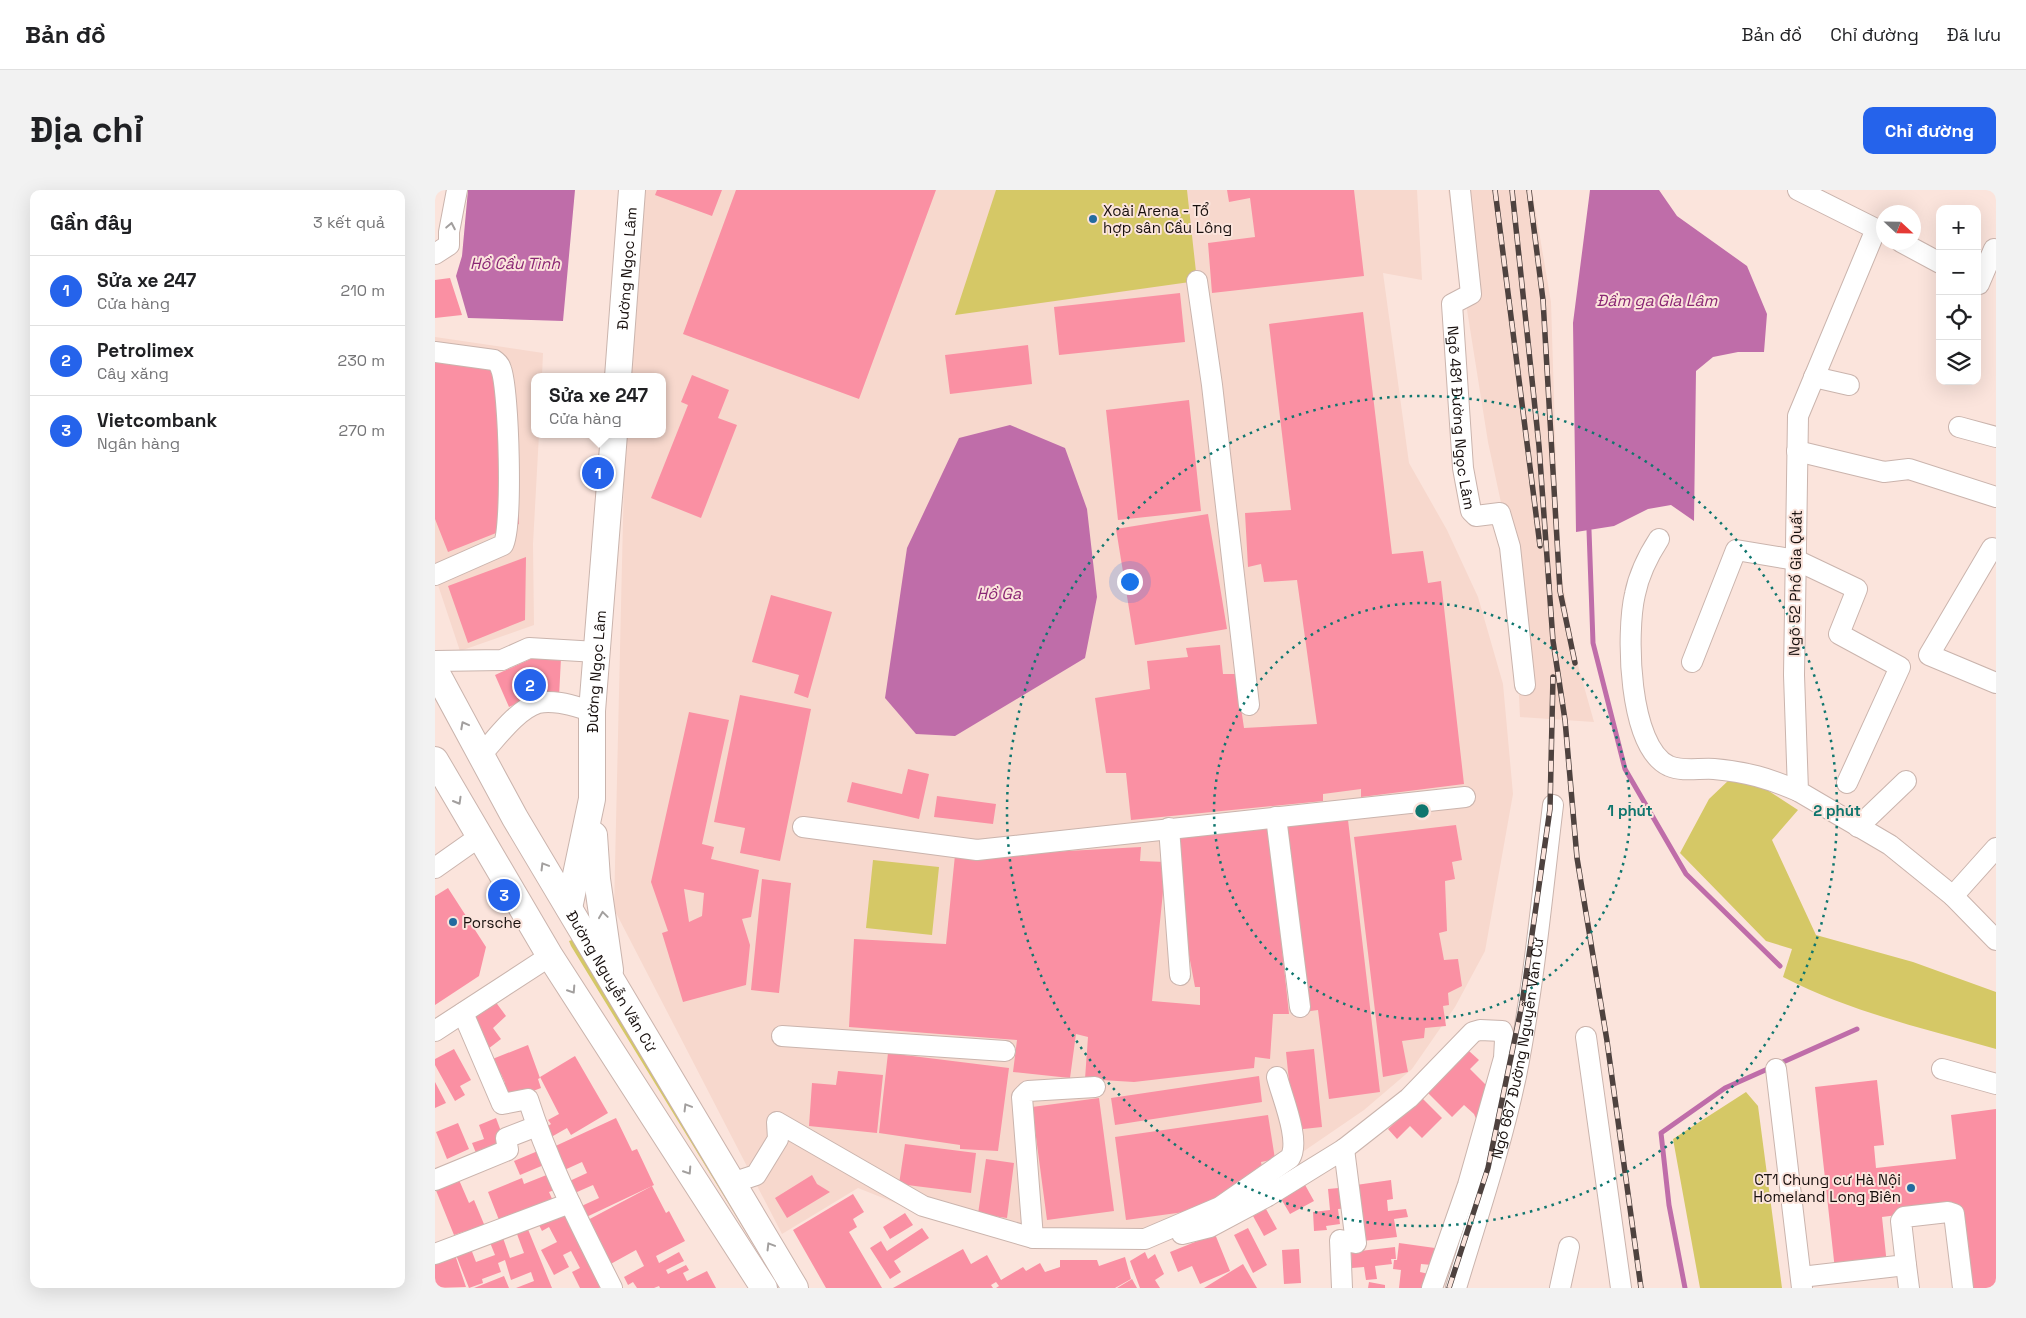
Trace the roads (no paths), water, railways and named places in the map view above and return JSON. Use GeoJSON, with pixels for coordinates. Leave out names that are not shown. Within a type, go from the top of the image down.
{"type":"FeatureCollection","features":[{"type":"Feature","properties":{"kind":"main road","name":"Đường Ngọc Lâm"},"geometry":{"type":"LineString","coordinates":[[618,373],[632,190]]}},
{"type":"Feature","properties":{"kind":"main road","name":"Đường Ngọc Lâm"},"geometry":{"type":"LineString","coordinates":[[569,908],[591,799],[592,711],[613,438]]}},
{"type":"Feature","properties":{"kind":"main road","name":"Đường Nguyễn Văn Cừ"},"geometry":{"type":"LineString","coordinates":[[435,670],[480,756],[795,1288]]}},
{"type":"Feature","properties":{"kind":"main road"},"geometry":{"type":"LineString","coordinates":[[435,760],[550,956],[764,1288]]}},
{"type":"Feature","properties":{"kind":"main road"},"geometry":{"type":"LineString","coordinates":[[591,799],[595,858],[612,981]]}},
{"type":"Feature","properties":{"kind":"main road"},"geometry":{"type":"LineString","coordinates":[[537,934],[569,908]]}},
{"type":"Feature","properties":{"kind":"street"},"geometry":{"type":"LineString","coordinates":[[435,254],[449,245],[449,232],[457,190]]}},
{"type":"Feature","properties":{"kind":"street","name":"Ngõ 481 Đường Ngọc Lâm"},"geometry":{"type":"LineString","coordinates":[[1460,190],[1471,294],[1452,304],[1463,468],[1471,511],[1476,516],[1500,513],[1510,547],[1525,685]]}},
{"type":"Feature","properties":{"kind":"street","name":"Ngõ 52 Phố Gia Quất"},"geometry":{"type":"LineString","coordinates":[[1798,190],[1824,196],[1876,228]]}},
{"type":"Feature","properties":{"kind":"street","name":"Ngõ 52 Phố Gia Quất"},"geometry":{"type":"LineString","coordinates":[[1798,791],[1794,675],[1798,416],[1876,240]]}},
{"type":"Feature","properties":{"kind":"street"},"geometry":{"type":"LineString","coordinates":[[1981,277],[1994,249],[1996,250]]}},
{"type":"Feature","properties":{"kind":"street"},"geometry":{"type":"LineString","coordinates":[[1916,250],[1936,261]]}},
{"type":"Feature","properties":{"kind":"street"},"geometry":{"type":"LineString","coordinates":[[1197,281],[1212,386],[1249,705]]}},
{"type":"Feature","properties":{"kind":"street"},"geometry":{"type":"LineString","coordinates":[[435,352],[494,360],[499,364],[508,419],[508,457],[507,532],[503,545],[435,574]]}},
{"type":"Feature","properties":{"kind":"street"},"geometry":{"type":"LineString","coordinates":[[1814,377],[1849,385]]}},
{"type":"Feature","properties":{"kind":"street"},"geometry":{"type":"LineString","coordinates":[[1959,427],[1996,437]]}},
{"type":"Feature","properties":{"kind":"street"},"geometry":{"type":"LineString","coordinates":[[1797,451],[1883,472],[1909,469],[1996,497]]}},
{"type":"Feature","properties":{"kind":"street"},"geometry":{"type":"LineString","coordinates":[[1659,539],[1646,560],[1637,586],[1631,626],[1630,658],[1634,698],[1651,748],[1659,760],[1670,766],[1683,769],[1704,768],[1767,777],[1798,791],[1890,845],[1953,896],[1996,940]]}},
{"type":"Feature","properties":{"kind":"street"},"geometry":{"type":"LineString","coordinates":[[1995,546],[1929,655],[1996,683]]}},
{"type":"Feature","properties":{"kind":"street"},"geometry":{"type":"LineString","coordinates":[[1693,662],[1736,550],[1796,560],[1857,589],[1839,634],[1900,667],[1847,783]]}},
{"type":"Feature","properties":{"kind":"street"},"geometry":{"type":"LineString","coordinates":[[435,662],[502,660],[529,648],[597,652]]}},
{"type":"Feature","properties":{"kind":"street"},"geometry":{"type":"LineString","coordinates":[[480,756],[517,717],[539,703],[563,704],[592,711]]}},
{"type":"Feature","properties":{"kind":"street"},"geometry":{"type":"LineString","coordinates":[[1858,827],[1906,781]]}},
{"type":"Feature","properties":{"kind":"street"},"geometry":{"type":"LineString","coordinates":[[803,827],[977,850],[1465,797]]}},
{"type":"Feature","properties":{"kind":"street","name":"Ngõ 667 Đường Nguyễn Văn Cừ"},"geometry":{"type":"LineString","coordinates":[[1456,1288],[1486,1188],[1516,1077],[1531,991],[1553,805]]}},
{"type":"Feature","properties":{"kind":"street"},"geometry":{"type":"LineString","coordinates":[[1276,817],[1300,1007]]}},
{"type":"Feature","properties":{"kind":"street"},"geometry":{"type":"LineString","coordinates":[[1169,828],[1180,975]]}},
{"type":"Feature","properties":{"kind":"street"},"geometry":{"type":"LineString","coordinates":[[435,868],[479,837]]}},
{"type":"Feature","properties":{"kind":"street"},"geometry":{"type":"LineString","coordinates":[[1953,896],[1996,848]]}},
{"type":"Feature","properties":{"kind":"street"},"geometry":{"type":"LineString","coordinates":[[435,1032],[550,956]]}},
{"type":"Feature","properties":{"kind":"street"},"geometry":{"type":"LineString","coordinates":[[463,1013],[502,1104],[529,1099],[537,1126],[570,1203],[612,1288]]}},
{"type":"Feature","properties":{"kind":"street"},"geometry":{"type":"LineString","coordinates":[[1182,1234],[1218,1222],[1268,1196],[1344,1149],[1409,1098],[1473,1032],[1480,1030],[1502,1031],[1505,1040],[1504,1058],[1468,1184],[1432,1288]]}},
{"type":"Feature","properties":{"kind":"street"},"geometry":{"type":"LineString","coordinates":[[782,1036],[1005,1051]]}},
{"type":"Feature","properties":{"kind":"street"},"geometry":{"type":"LineString","coordinates":[[1586,1037],[1621,1288]]}},
{"type":"Feature","properties":{"kind":"street"},"geometry":{"type":"LineString","coordinates":[[1776,1069],[1801,1283],[1906,1265]]}},
{"type":"Feature","properties":{"kind":"street"},"geometry":{"type":"LineString","coordinates":[[1942,1069],[1996,1084]]}},
{"type":"Feature","properties":{"kind":"street"},"geometry":{"type":"LineString","coordinates":[[732,1183],[757,1175],[778,1139],[777,1122],[923,1206],[1033,1238],[1145,1239],[1220,1206],[1285,1163],[1293,1153],[1294,1142],[1277,1077]]}},
{"type":"Feature","properties":{"kind":"street"},"geometry":{"type":"LineString","coordinates":[[1033,1238],[1021,1096],[1028,1091],[1095,1087]]}},
{"type":"Feature","properties":{"kind":"street"},"geometry":{"type":"LineString","coordinates":[[435,1180],[508,1150],[506,1138],[537,1126]]}},
{"type":"Feature","properties":{"kind":"street"},"geometry":{"type":"LineString","coordinates":[[1342,1288],[1340,1240],[1356,1243],[1344,1149]]}},
{"type":"Feature","properties":{"kind":"street"},"geometry":{"type":"LineString","coordinates":[[435,1254],[570,1203]]}},
{"type":"Feature","properties":{"kind":"street"},"geometry":{"type":"LineString","coordinates":[[1909,1288],[1901,1222],[1904,1217],[1948,1212],[1955,1214],[1963,1288]]}},
{"type":"Feature","properties":{"kind":"street"},"geometry":{"type":"LineString","coordinates":[[1560,1288],[1569,1247]]}},
{"type":"Feature","properties":{"kind":"water","name":"Hồ Cầu Tình"},"geometry":{"type":"Polygon","coordinates":[[[468,190],[575,190],[563,321],[468,318],[456,276],[462,256],[468,190]]]}},
{"type":"Feature","properties":{"kind":"water","name":"Đầm ga Gia Lâm"},"geometry":{"type":"Polygon","coordinates":[[[1590,190],[1659,190],[1677,216],[1747,266],[1767,314],[1764,352],[1738,352],[1713,357],[1696,371],[1694,521],[1671,505],[1648,509],[1614,526],[1576,532],[1573,323],[1590,190]]]}},
{"type":"Feature","properties":{"kind":"water","name":"Hồ Ga"},"geometry":{"type":"Polygon","coordinates":[[[1010,425],[1065,448],[1087,509],[1097,597],[1085,658],[955,736],[916,734],[885,698],[907,548],[959,438],[1010,425]]]}},
{"type":"Feature","properties":{"kind":"waterway"},"geometry":{"type":"LineString","coordinates":[[1589,530],[1593,643],[1625,769],[1686,874],[1780,966]]}},
{"type":"Feature","properties":{"kind":"waterway"},"geometry":{"type":"LineString","coordinates":[[1685,1288],[1669,1205],[1661,1133],[1725,1088],[1857,1029]]}},
{"type":"Feature","properties":{"kind":"railway"},"geometry":{"type":"LineString","coordinates":[[1495,190],[1540,546]]}},
{"type":"Feature","properties":{"kind":"railway"},"geometry":{"type":"LineString","coordinates":[[1512,190],[1539,446],[1553,641],[1565,720],[1577,858],[1607,1041],[1641,1288]]}},
{"type":"Feature","properties":{"kind":"railway"},"geometry":{"type":"LineString","coordinates":[[1529,190],[1543,300],[1560,591],[1575,663]]}},
{"type":"Feature","properties":{"kind":"railway"},"geometry":{"type":"LineString","coordinates":[[1449,1288],[1488,1168],[1522,1004],[1550,809],[1553,677]]}},
{"type":"Feature","properties":{"kind":"place","name":"Xoài Arena - Tổ hợp sân Cầu Lông"},"geometry":{"type":"Point","coordinates":[1093,219]}},
{"type":"Feature","properties":{"kind":"place","name":"Sửa xe 247"},"geometry":{"type":"Point","coordinates":[598,473]}},
{"type":"Feature","properties":{"kind":"place","name":"Petrolimex"},"geometry":{"type":"Point","coordinates":[530,685]}},
{"type":"Feature","properties":{"kind":"place","name":"Vietcombank"},"geometry":{"type":"Point","coordinates":[504,895]}},
{"type":"Feature","properties":{"kind":"place","name":"Porsche"},"geometry":{"type":"Point","coordinates":[453,922]}},
{"type":"Feature","properties":{"kind":"place","name":"CT1 Chung cư Hà Nội Homeland Long Biên"},"geometry":{"type":"Point","coordinates":[1911,1188]}}]}
